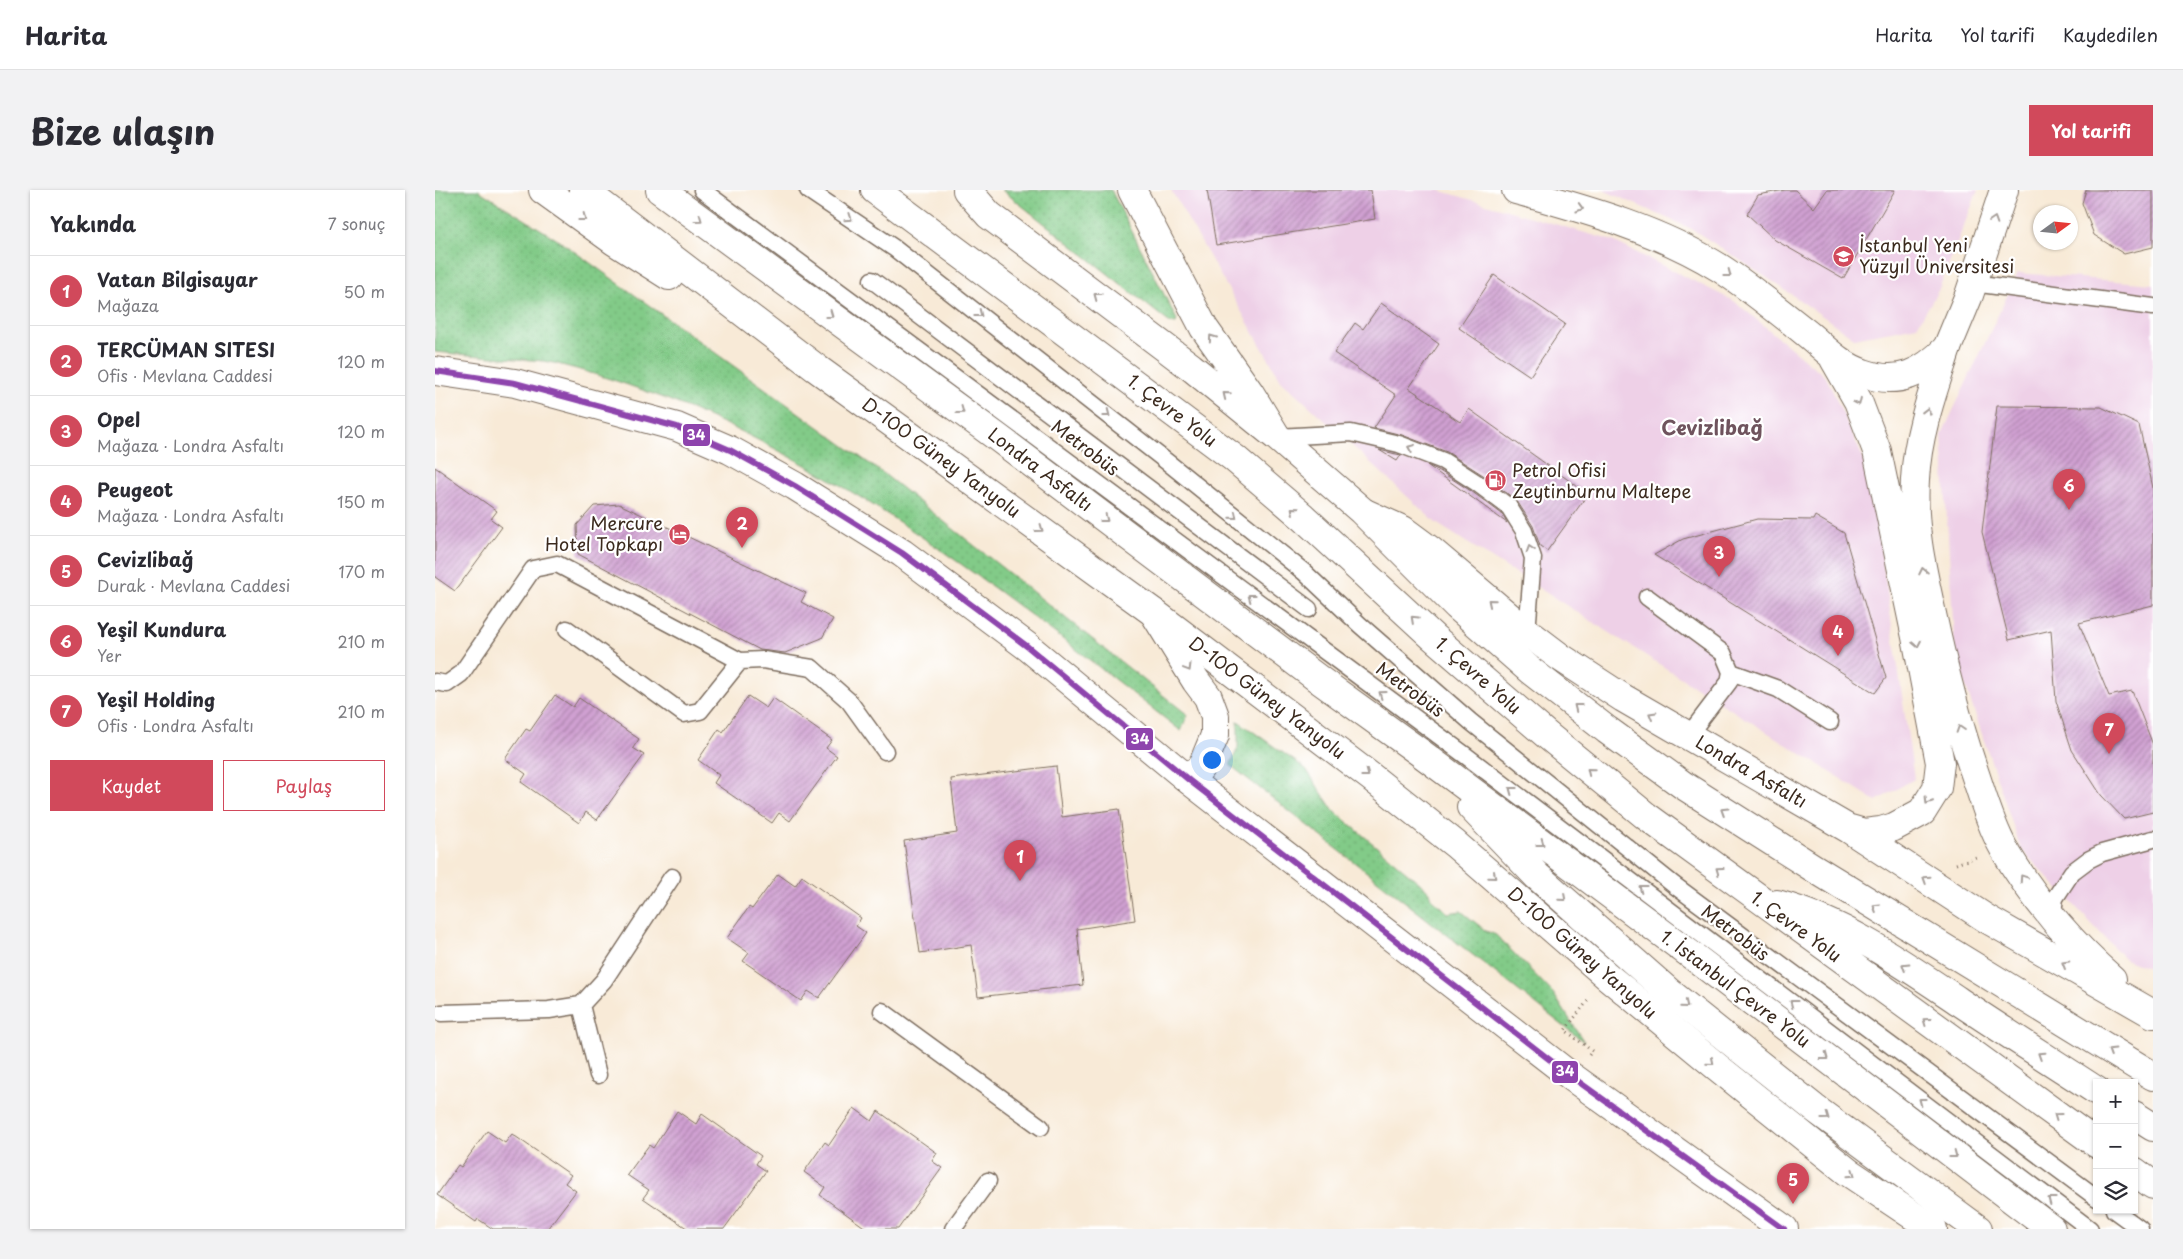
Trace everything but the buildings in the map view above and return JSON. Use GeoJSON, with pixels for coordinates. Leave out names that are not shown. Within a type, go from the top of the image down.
{"type":"FeatureCollection","features":[{"type":"Feature","properties":{"kind":"main road"},"geometry":{"type":"LineString","coordinates":[[543,190],[613,241],[816,368]]}},
{"type":"Feature","properties":{"kind":"main road","name":"D-100 Güney Yanyolu"},"geometry":{"type":"LineString","coordinates":[[583,190],[816,368],[1153,612],[1447,838],[1607,976],[1848,1172],[1933,1229]]}},
{"type":"Feature","properties":{"kind":"main road","name":"Londra Asfaltı"},"geometry":{"type":"LineString","coordinates":[[660,190],[997,437],[1313,675],[1418,751]]}},
{"type":"Feature","properties":{"kind":"main road","name":"1. Çevre Yolu"},"geometry":{"type":"LineString","coordinates":[[875,190],[1234,458],[1548,736],[1646,816],[2093,1141]]}},
{"type":"Feature","properties":{"kind":"main road"},"geometry":{"type":"LineString","coordinates":[[954,190],[1191,367],[1277,437],[1362,511],[1457,606],[1531,671],[1607,730],[1683,785],[1812,867],[2153,1076]]}},
{"type":"Feature","properties":{"kind":"main road"},"geometry":{"type":"LineString","coordinates":[[967,190],[989,215]]}},
{"type":"Feature","properties":{"kind":"main road"},"geometry":{"type":"LineString","coordinates":[[1132,190],[1204,328],[1277,437]]}},
{"type":"Feature","properties":{"kind":"main road"},"geometry":{"type":"LineString","coordinates":[[1516,190],[1587,210],[1664,238],[1721,268],[1807,333],[1834,359],[1858,401],[1877,451],[1940,763],[1937,788],[1922,812],[1894,828],[1864,834],[1849,829]]}},
{"type":"Feature","properties":{"kind":"main road"},"geometry":{"type":"LineString","coordinates":[[2004,190],[1973,283],[1947,348],[1931,396],[1920,439],[1915,479],[1914,517],[1918,552],[1957,719],[1982,795],[2003,847],[2052,919],[2092,960],[2153,1014]]}},
{"type":"Feature","properties":{"kind":"main road"},"geometry":{"type":"LineString","coordinates":[[1834,359],[1862,373],[1897,378],[1917,373],[1931,364],[1947,348]]}},
{"type":"Feature","properties":{"kind":"main road"},"geometry":{"type":"LineString","coordinates":[[435,371],[515,383],[677,427],[730,450],[795,486],[902,553],[1028,647],[1190,781],[1572,1077],[1784,1229]]}},
{"type":"Feature","properties":{"kind":"main road","name":"Londra Asfaltı"},"geometry":{"type":"LineString","coordinates":[[1362,511],[1409,535],[1527,632],[1560,657],[1623,698],[1849,829],[1987,919],[2153,1014]]}},
{"type":"Feature","properties":{"kind":"main road"},"geometry":{"type":"LineString","coordinates":[[1153,612],[1208,697],[1215,716],[1215,735],[1203,764],[1190,781]]}},
{"type":"Feature","properties":{"kind":"main road"},"geometry":{"type":"LineString","coordinates":[[1418,751],[1537,876],[1670,993],[1814,1108],[1978,1229]]}},
{"type":"Feature","properties":{"kind":"main road","name":"1. İstanbul Çevre Yolu"},"geometry":{"type":"LineString","coordinates":[[1418,751],[2051,1229]]}},
{"type":"Feature","properties":{"kind":"main road"},"geometry":{"type":"LineString","coordinates":[[1759,899],[1807,912],[1857,936],[2093,1088]]}},
{"type":"Feature","properties":{"kind":"main road"},"geometry":{"type":"LineString","coordinates":[[2138,1118],[2153,1127]]}},
{"type":"Feature","properties":{"kind":"main road"},"geometry":{"type":"LineString","coordinates":[[2138,1175],[2153,1185]]}},
{"type":"Feature","properties":{"kind":"lane","name":"Metrobüs"},"geometry":{"type":"LineString","coordinates":[[702,190],[1681,917],[2090,1229]]}},
{"type":"Feature","properties":{"kind":"lane"},"geometry":{"type":"LineString","coordinates":[[808,190],[893,248],[1178,471],[1323,590],[1471,722],[1659,873],[2093,1195]]}},
{"type":"Feature","properties":{"kind":"lane"},"geometry":{"type":"LineString","coordinates":[[872,280],[1309,609]]}},
{"type":"Feature","properties":{"kind":"lane"},"geometry":{"type":"LineString","coordinates":[[1973,283],[2153,307]]}},
{"type":"Feature","properties":{"kind":"lane"},"geometry":{"type":"LineString","coordinates":[[1277,437],[1351,433],[1399,444],[1443,461],[1509,507],[1524,531],[1533,558],[1527,632]]}},
{"type":"Feature","properties":{"kind":"lane"},"geometry":{"type":"LineString","coordinates":[[435,682],[447,684],[461,674],[533,569],[557,564],[740,661],[763,660],[813,668],[849,701],[885,751]]}},
{"type":"Feature","properties":{"kind":"lane"},"geometry":{"type":"LineString","coordinates":[[1294,629],[1323,590]]}},
{"type":"Feature","properties":{"kind":"lane"},"geometry":{"type":"LineString","coordinates":[[1647,597],[1723,653],[1731,672],[1729,682],[1688,736]]}},
{"type":"Feature","properties":{"kind":"lane"},"geometry":{"type":"LineString","coordinates":[[567,629],[684,714],[700,711],[740,661]]}},
{"type":"Feature","properties":{"kind":"lane"},"geometry":{"type":"LineString","coordinates":[[1731,672],[1778,689],[1831,722]]}},
{"type":"Feature","properties":{"kind":"lane"},"geometry":{"type":"LineString","coordinates":[[2052,919],[2055,898],[2072,872],[2077,868],[2102,853],[2153,839]]}},
{"type":"Feature","properties":{"kind":"lane"},"geometry":{"type":"LineString","coordinates":[[441,1013],[549,1010],[581,1005],[605,980],[672,877]]}},
{"type":"Feature","properties":{"kind":"lane"},"geometry":{"type":"LineString","coordinates":[[581,1005],[598,1075]]}},
{"type":"Feature","properties":{"kind":"lane"},"geometry":{"type":"LineString","coordinates":[[882,1012],[1041,1127]]}},
{"type":"Feature","properties":{"kind":"lane"},"geometry":{"type":"LineString","coordinates":[[953,1229],[988,1181]]}},
{"type":"Feature","properties":{"kind":"lane"},"geometry":{"type":"LineString","coordinates":[[2119,1214],[2140,1229]]}},
{"type":"Feature","properties":{"kind":"path"},"geometry":{"type":"LineString","coordinates":[[1953,865],[2003,847]]}},
{"type":"Feature","properties":{"kind":"path"},"geometry":{"type":"LineString","coordinates":[[1572,1077],[1592,1052],[1565,1030],[1607,976]]}},
{"type":"Feature","properties":{"kind":"shaded area"},"geometry":{"type":"Polygon","coordinates":[[[1171,190],[1438,190],[1613,241],[1734,301],[1826,377],[1870,473],[1914,779],[1876,801],[1436,523],[1281,380],[1171,190]]]}},
{"type":"Feature","properties":{"kind":"shaded area","name":"İstanbul Yeni Yüzyıl Üniversitesi"},"geometry":{"type":"Polygon","coordinates":[[[1603,190],[1978,190],[1938,291],[1917,326],[1854,338],[1775,283],[1692,229],[1603,190]]]}},
{"type":"Feature","properties":{"kind":"shaded area"},"geometry":{"type":"Polygon","coordinates":[[[2018,273],[2153,284],[2153,970],[2125,959],[2021,849],[1955,655],[1942,434],[2018,273]]]}},
{"type":"Feature","properties":{"kind":"green space"},"geometry":{"type":"Polygon","coordinates":[[[435,190],[478,190],[561,242],[884,474],[1188,715],[1181,731],[1036,619],[962,565],[886,514],[808,467],[727,425],[643,390],[554,363],[435,352],[435,190]]]}},
{"type":"Feature","properties":{"kind":"green space"},"geometry":{"type":"Polygon","coordinates":[[[1002,190],[1111,190],[1177,320],[1176,323],[1170,323],[1002,190]]]}},
{"type":"Feature","properties":{"kind":"green space"},"geometry":{"type":"Polygon","coordinates":[[[1238,721],[1306,769],[1333,810],[1428,890],[1432,899],[1448,913],[1461,911],[1486,931],[1496,935],[1553,993],[1584,1042],[1230,765],[1238,748],[1238,721]]]}},
{"type":"Feature","properties":{"kind":"transit line","name":"34"},"geometry":{"type":"LineString","coordinates":[[435,371],[515,383],[677,427],[730,450],[795,486],[902,553],[1028,647],[1190,781],[1572,1077],[1784,1229]]}},
{"type":"Feature","properties":{"kind":"place","name":"İstanbul Yeni Yüzyıl Üniversitesi"},"geometry":{"type":"Point","coordinates":[1843,256]}},
{"type":"Feature","properties":{"kind":"place","name":"Petrol Ofisi Zeytinburnu Maltepe"},"geometry":{"type":"Point","coordinates":[1496,481]}},
{"type":"Feature","properties":{"kind":"place","name":"Yeşil Kundura"},"geometry":{"type":"Point","coordinates":[2069,510]}},
{"type":"Feature","properties":{"kind":"place","name":"Mercure Hotel Topkapı"},"geometry":{"type":"Point","coordinates":[679,534]}},
{"type":"Feature","properties":{"kind":"place","name":"TERCÜMAN SITESI"},"geometry":{"type":"Point","coordinates":[742,548]}},
{"type":"Feature","properties":{"kind":"place","name":"Opel"},"geometry":{"type":"Point","coordinates":[1719,577]}},
{"type":"Feature","properties":{"kind":"place","name":"Peugeot"},"geometry":{"type":"Point","coordinates":[1838,656]}},
{"type":"Feature","properties":{"kind":"place","name":"Yeşil Holding"},"geometry":{"type":"Point","coordinates":[2109,754]}},
{"type":"Feature","properties":{"kind":"place","name":"Vatan Bilgisayar"},"geometry":{"type":"Point","coordinates":[1020,881]}},
{"type":"Feature","properties":{"kind":"place","name":"Cevizlibağ"},"geometry":{"type":"Point","coordinates":[1793,1204]}},
{"type":"Feature","properties":{"kind":"district","name":"Cevizlibağ"},"geometry":{"type":"Point","coordinates":[1712,428]}}]}
